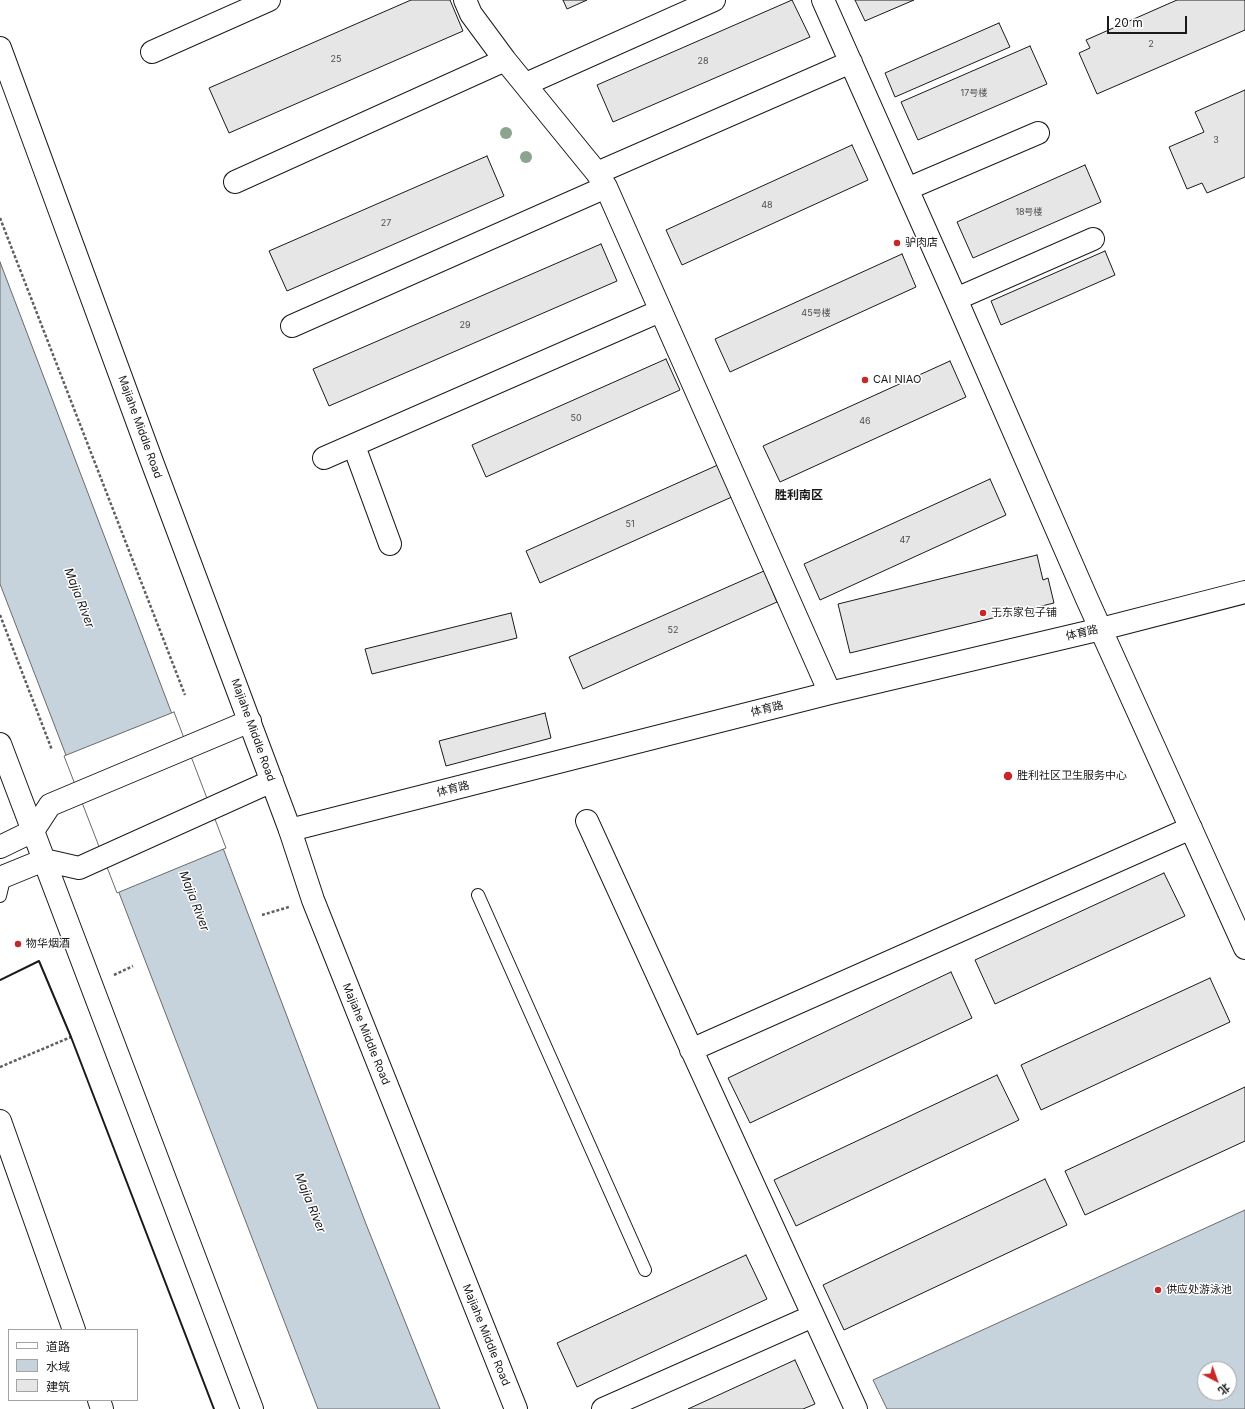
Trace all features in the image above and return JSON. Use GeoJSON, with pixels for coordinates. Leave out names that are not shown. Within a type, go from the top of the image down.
{"type":"FeatureCollection","features":[{"type":"Feature","properties":{"kind":"street"},"geometry":{"type":"LineString","coordinates":[[152,52],[269,0]]}},
{"type":"Feature","properties":{"kind":"street"},"geometry":{"type":"LineString","coordinates":[[465,0],[471,14],[505,60],[526,84],[602,180],[830,693]]}},
{"type":"Feature","properties":{"kind":"street"},"geometry":{"type":"LineString","coordinates":[[526,84],[714,0]]}},
{"type":"Feature","properties":{"kind":"street"},"geometry":{"type":"LineString","coordinates":[[823,0],[1101,629],[1245,948]]}},
{"type":"Feature","properties":{"kind":"street","name":"Majiahe Middle Road"},"geometry":{"type":"LineString","coordinates":[[0,48],[151,459],[250,721],[265,784],[290,830],[312,900],[516,1409]]}},
{"type":"Feature","properties":{"kind":"street"},"geometry":{"type":"LineString","coordinates":[[235,182],[505,60]]}},
{"type":"Feature","properties":{"kind":"street"},"geometry":{"type":"LineString","coordinates":[[292,326],[851,62]]}},
{"type":"Feature","properties":{"kind":"street"},"geometry":{"type":"LineString","coordinates":[[906,189],[1038,133]]}},
{"type":"Feature","properties":{"kind":"street"},"geometry":{"type":"LineString","coordinates":[[956,299],[1093,239]]}},
{"type":"Feature","properties":{"kind":"street"},"geometry":{"type":"LineString","coordinates":[[324,458],[660,311]]}},
{"type":"Feature","properties":{"kind":"street"},"geometry":{"type":"LineString","coordinates":[[354,446],[390,544]]}},
{"type":"Feature","properties":{"kind":"street","name":"体育路"},"geometry":{"type":"LineString","coordinates":[[290,830],[830,693],[1101,629],[1245,592]]}},
{"type":"Feature","properties":{"kind":"street"},"geometry":{"type":"LineString","coordinates":[[0,847],[33,831],[50,805],[250,721]]}},
{"type":"Feature","properties":{"kind":"street"},"geometry":{"type":"LineString","coordinates":[[0,744],[252,1409]]}},
{"type":"Feature","properties":{"kind":"street"},"geometry":{"type":"LineString","coordinates":[[2,876],[44,860],[79,868],[265,784]]}},
{"type":"Feature","properties":{"kind":"street"},"geometry":{"type":"LineString","coordinates":[[587,821],[856,1409]]}},
{"type":"Feature","properties":{"kind":"street"},"geometry":{"type":"LineString","coordinates":[[691,1050],[1191,828]]}},
{"type":"Feature","properties":{"kind":"street"},"geometry":{"type":"LineString","coordinates":[[0,1121],[74,1329]]}},
{"type":"Feature","properties":{"kind":"street"},"geometry":{"type":"LineString","coordinates":[[603,1409],[813,1316]]}},
{"type":"Feature","properties":{"kind":"lane"},"geometry":{"type":"LineString","coordinates":[[0,896],[2,876]]}},
{"type":"Feature","properties":{"kind":"lane"},"geometry":{"type":"LineString","coordinates":[[478,895],[645,1270]]}},
{"type":"Feature","properties":{"kind":"path"},"geometry":{"type":"LineString","coordinates":[[0,218],[185,695]]}},
{"type":"Feature","properties":{"kind":"path"},"geometry":{"type":"LineString","coordinates":[[0,615],[52,750]]}},
{"type":"Feature","properties":{"kind":"path"},"geometry":{"type":"LineString","coordinates":[[0,1067],[71,1037]]}},
{"type":"Feature","properties":{"kind":"water","name":"Majia River"},"geometry":{"type":"Polygon","coordinates":[[[0,262],[366,1224],[440,1409],[318,1409],[0,584],[0,262]]]}},
{"type":"Feature","properties":{"kind":"water","name":"供应处游泳池"},"geometry":{"type":"Polygon","coordinates":[[[1245,1210],[1245,1409],[887,1409],[873,1380],[1245,1210]]]}},
{"type":"Feature","properties":{"kind":"pier"},"geometry":{"type":"Polygon","coordinates":[[[174,712],[226,848],[117,893],[64,756],[174,712]]]}},
{"type":"Feature","properties":{"kind":"building"},"geometry":{"type":"Polygon","coordinates":[[[411,0],[450,0],[463,31],[229,133],[209,88],[411,0]]]}},
{"type":"Feature","properties":{"kind":"building"},"geometry":{"type":"Polygon","coordinates":[[[563,0],[587,0],[567,9],[563,0]]]}},
{"type":"Feature","properties":{"kind":"building"},"geometry":{"type":"Polygon","coordinates":[[[792,0],[810,37],[613,122],[597,85],[792,0]]]}},
{"type":"Feature","properties":{"kind":"building"},"geometry":{"type":"Polygon","coordinates":[[[855,0],[914,0],[865,21],[855,0]]]}},
{"type":"Feature","properties":{"kind":"building"},"geometry":{"type":"Polygon","coordinates":[[[1177,0],[1245,0],[1245,30],[1097,94],[1079,53],[1090,48],[1086,40],[1177,0]]]}},
{"type":"Feature","properties":{"kind":"building"},"geometry":{"type":"Polygon","coordinates":[[[999,23],[1010,47],[895,97],[885,73],[999,23]]]}},
{"type":"Feature","properties":{"kind":"building"},"geometry":{"type":"Polygon","coordinates":[[[1030,46],[1047,84],[918,140],[901,102],[1030,46]]]}},
{"type":"Feature","properties":{"kind":"building"},"geometry":{"type":"Polygon","coordinates":[[[1245,90],[1245,177],[1207,193],[1202,183],[1187,189],[1169,147],[1204,132],[1195,112],[1245,90]]]}},
{"type":"Feature","properties":{"kind":"building"},"geometry":{"type":"Polygon","coordinates":[[[852,145],[868,180],[682,265],[666,230],[852,145]]]}},
{"type":"Feature","properties":{"kind":"building"},"geometry":{"type":"Polygon","coordinates":[[[487,156],[504,196],[287,291],[269,251],[487,156]]]}},
{"type":"Feature","properties":{"kind":"building"},"geometry":{"type":"Polygon","coordinates":[[[1085,165],[1101,202],[973,258],[957,222],[1085,165]]]}},
{"type":"Feature","properties":{"kind":"building"},"geometry":{"type":"Polygon","coordinates":[[[601,244],[617,281],[329,406],[313,369],[601,244]]]}},
{"type":"Feature","properties":{"kind":"building"},"geometry":{"type":"Polygon","coordinates":[[[1105,251],[1115,275],[1001,325],[991,301],[1105,251]]]}},
{"type":"Feature","properties":{"kind":"building"},"geometry":{"type":"Polygon","coordinates":[[[902,254],[916,287],[730,372],[715,339],[902,254]]]}},
{"type":"Feature","properties":{"kind":"building"},"geometry":{"type":"Polygon","coordinates":[[[666,359],[680,390],[486,477],[472,445],[666,359]]]}},
{"type":"Feature","properties":{"kind":"building"},"geometry":{"type":"Polygon","coordinates":[[[950,361],[966,397],[780,482],[763,446],[950,361]]]}},
{"type":"Feature","properties":{"kind":"building"},"geometry":{"type":"Polygon","coordinates":[[[720,464],[734,496],[540,583],[526,551],[720,464]]]}},
{"type":"Feature","properties":{"kind":"building"},"geometry":{"type":"Polygon","coordinates":[[[990,479],[1006,515],[820,600],[804,564],[990,479]]]}},
{"type":"Feature","properties":{"kind":"building"},"geometry":{"type":"Polygon","coordinates":[[[1037,555],[1043,580],[1048,578],[1054,603],[850,653],[838,604],[1037,555]]]}},
{"type":"Feature","properties":{"kind":"building"},"geometry":{"type":"Polygon","coordinates":[[[764,571],[777,602],[583,689],[569,657],[764,571]]]}},
{"type":"Feature","properties":{"kind":"building"},"geometry":{"type":"Polygon","coordinates":[[[511,613],[517,638],[372,674],[365,649],[511,613]]]}},
{"type":"Feature","properties":{"kind":"building"},"geometry":{"type":"Polygon","coordinates":[[[545,713],[551,738],[446,766],[439,741],[545,713]]]}},
{"type":"Feature","properties":{"kind":"building"},"geometry":{"type":"Polygon","coordinates":[[[1164,873],[1185,916],[995,1004],[975,960],[1164,873]]]}},
{"type":"Feature","properties":{"kind":"building"},"geometry":{"type":"Polygon","coordinates":[[[951,972],[972,1018],[750,1123],[728,1078],[951,972]]]}},
{"type":"Feature","properties":{"kind":"building"},"geometry":{"type":"Polygon","coordinates":[[[1210,978],[1230,1022],[1041,1110],[1021,1065],[1210,978]]]}},
{"type":"Feature","properties":{"kind":"building"},"geometry":{"type":"Polygon","coordinates":[[[997,1075],[1019,1120],[796,1226],[774,1180],[997,1075]]]}},
{"type":"Feature","properties":{"kind":"building"},"geometry":{"type":"Polygon","coordinates":[[[1245,1087],[1245,1141],[1085,1215],[1065,1171],[1245,1087]]]}},
{"type":"Feature","properties":{"kind":"building"},"geometry":{"type":"Polygon","coordinates":[[[1045,1179],[1067,1225],[844,1330],[823,1285],[1045,1179]]]}},
{"type":"Feature","properties":{"kind":"building"},"geometry":{"type":"Polygon","coordinates":[[[746,1255],[767,1299],[577,1387],[557,1343],[746,1255]]]}},
{"type":"Feature","properties":{"kind":"building"},"geometry":{"type":"Polygon","coordinates":[[[795,1360],[815,1404],[803,1409],[688,1409],[795,1360]]]}},
{"type":"Feature","properties":{"kind":"wall"},"geometry":{"type":"LineString","coordinates":[[0,980],[39,961],[71,1037],[214,1409]]}},
{"type":"Feature","properties":{"kind":"place","name":"驴肉店"},"geometry":{"type":"Point","coordinates":[897,243]}},
{"type":"Feature","properties":{"kind":"place","name":"CAI NIAO"},"geometry":{"type":"Point","coordinates":[865,380]}},
{"type":"Feature","properties":{"kind":"place","name":"于东家包子铺"},"geometry":{"type":"Point","coordinates":[983,613]}},
{"type":"Feature","properties":{"kind":"place","name":"胜利社区卫生服务中心"},"geometry":{"type":"Point","coordinates":[1008,776]}},
{"type":"Feature","properties":{"kind":"place","name":"物华烟酒"},"geometry":{"type":"Point","coordinates":[18,944]}},
{"type":"Feature","properties":{"kind":"place","name":"供应处游泳池"},"geometry":{"type":"Point","coordinates":[1158,1290]}},
{"type":"Feature","properties":{"kind":"district","name":"胜利南区"},"geometry":{"type":"Point","coordinates":[799,495]}}]}
